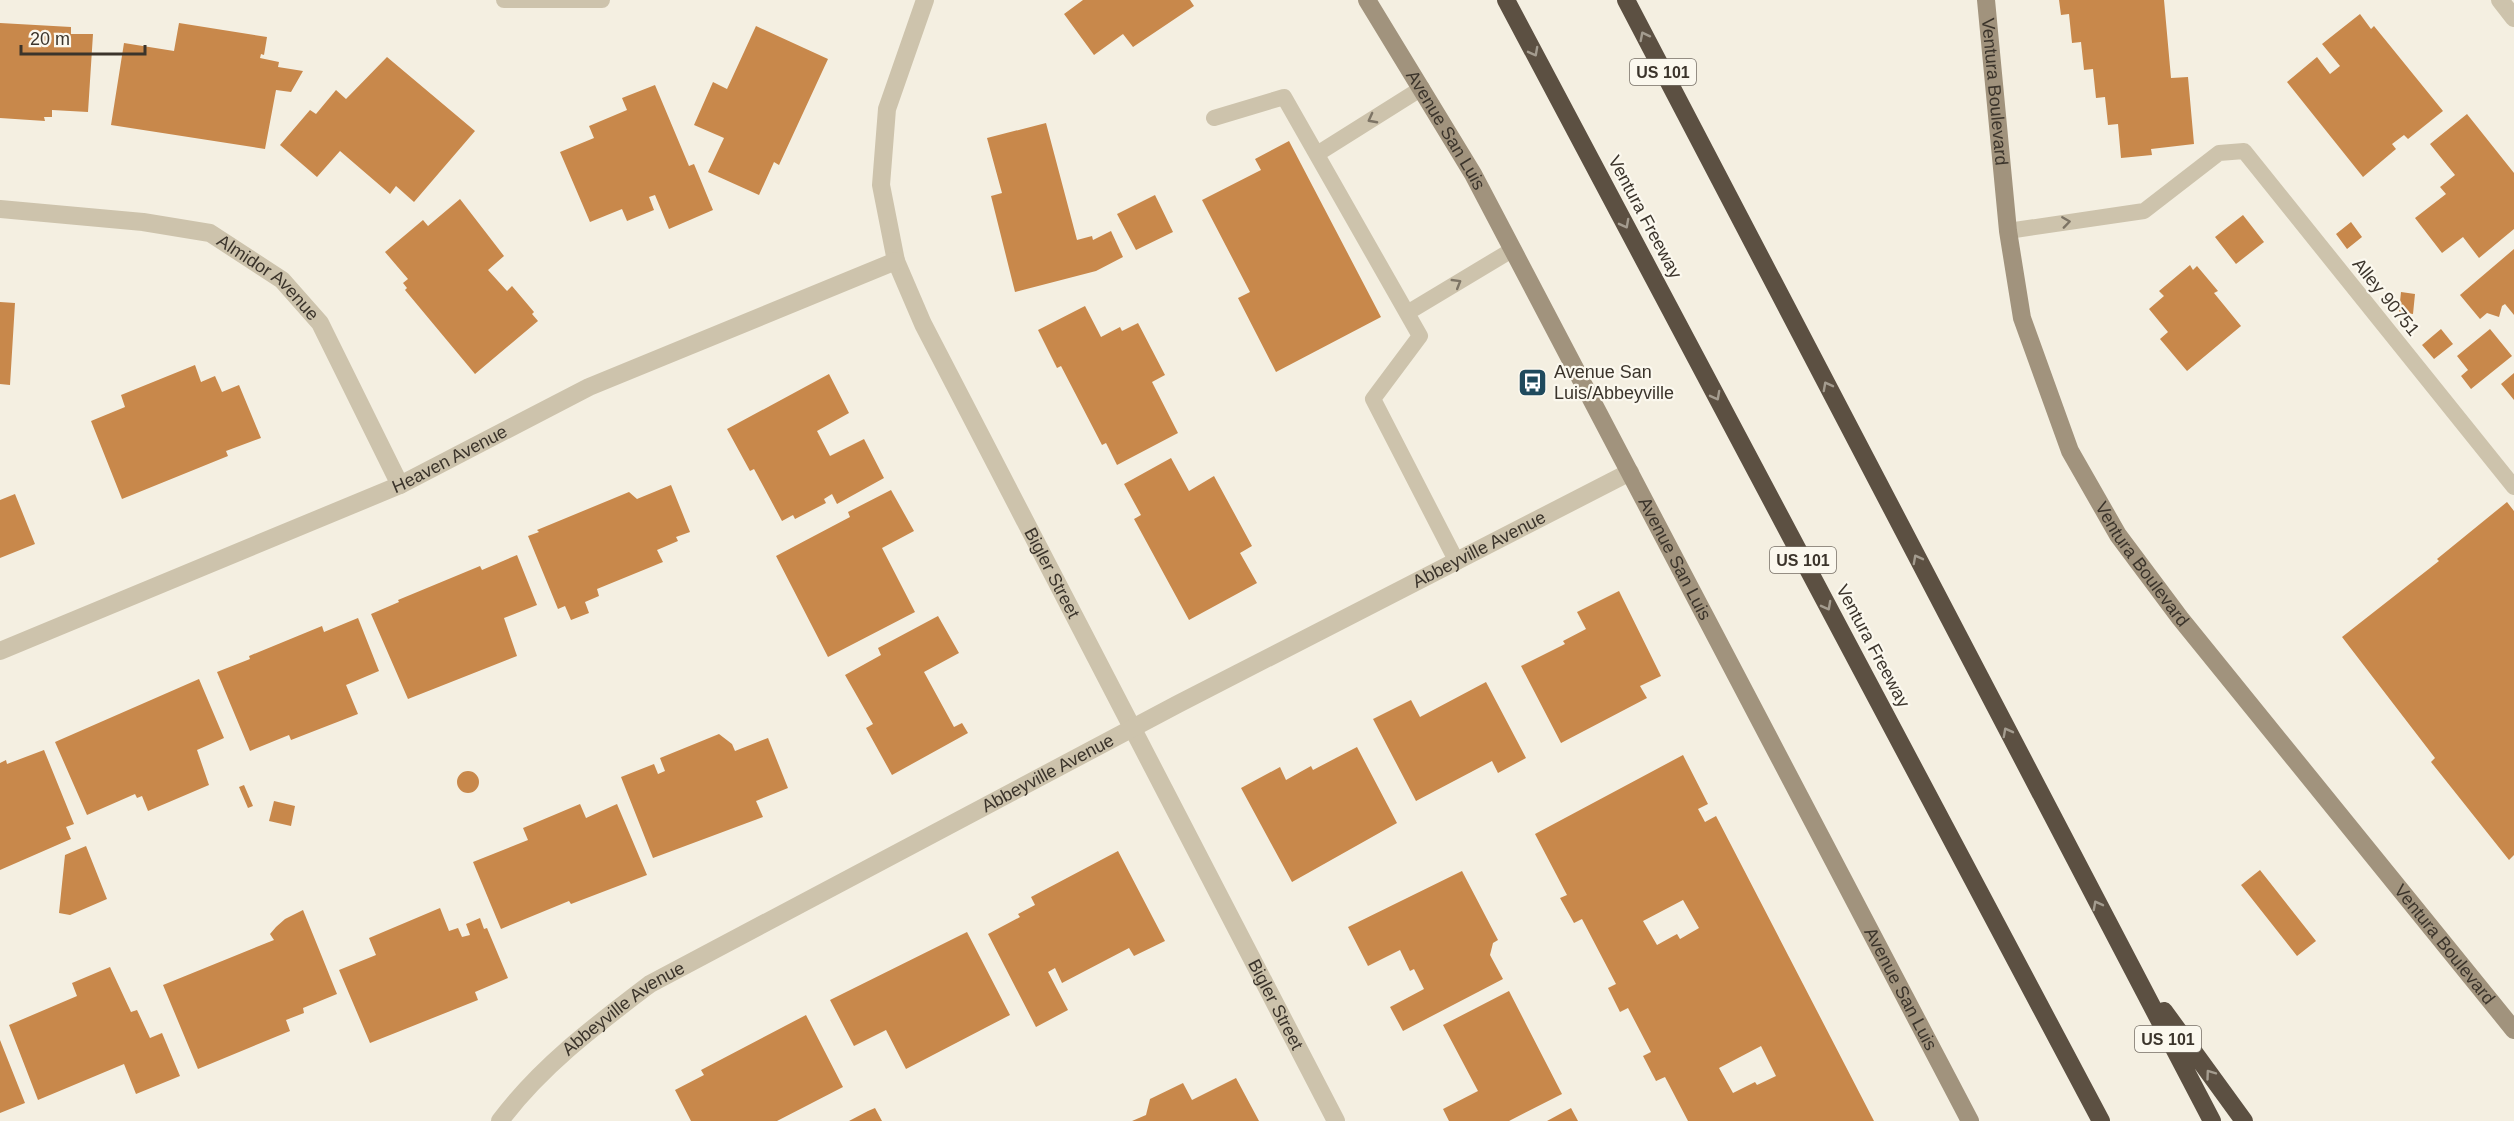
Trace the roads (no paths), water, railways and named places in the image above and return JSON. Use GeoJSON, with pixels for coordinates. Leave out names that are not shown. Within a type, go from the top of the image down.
{"type":"FeatureCollection","features":[{"type":"Feature","properties":{"kind":"highway","name":"Ventura Freeway"},"geometry":{"type":"LineString","coordinates":[[1506,0],[2101,1121]]}},
{"type":"Feature","properties":{"kind":"highway","name":"US 101"},"geometry":{"type":"LineString","coordinates":[[1626,0],[2212,1121]]}},
{"type":"Feature","properties":{"kind":"highway"},"geometry":{"type":"LineString","coordinates":[[2125,957],[2244,1121]]}},
{"type":"Feature","properties":{"kind":"street","name":"Bigler Street"},"geometry":{"type":"LineString","coordinates":[[925,0],[887,109],[880,185],[896,261],[923,324],[1336,1121]]}},
{"type":"Feature","properties":{"kind":"street","name":"Avenue San Luis"},"geometry":{"type":"LineString","coordinates":[[1367,0],[1473,174],[1971,1121]]}},
{"type":"Feature","properties":{"kind":"street","name":"Ventura Boulevard"},"geometry":{"type":"LineString","coordinates":[[1986,0],[2008,231],[2022,318],[2070,451],[2118,535],[2205,650],[2514,1030]]}},
{"type":"Feature","properties":{"kind":"street"},"geometry":{"type":"LineString","coordinates":[[2500,0],[2514,18]]}},
{"type":"Feature","properties":{"kind":"street","name":"Almidor Avenue"},"geometry":{"type":"LineString","coordinates":[[0,209],[143,222],[210,233],[282,280],[320,323],[400,485]]}},
{"type":"Feature","properties":{"kind":"street","name":"Heaven Avenue"},"geometry":{"type":"LineString","coordinates":[[0,651],[400,485],[589,387],[896,261]]}},
{"type":"Feature","properties":{"kind":"street","name":"Abbeyville Avenue"},"geometry":{"type":"LineString","coordinates":[[500,1121],[513,1104],[576,1040],[650,984],[1178,704],[1630,472]]}},
{"type":"Feature","properties":{"kind":"lane"},"geometry":{"type":"LineString","coordinates":[[504,0],[602,0]]}},
{"type":"Feature","properties":{"kind":"lane"},"geometry":{"type":"LineString","coordinates":[[1317,154],[1422,88]]}},
{"type":"Feature","properties":{"kind":"lane"},"geometry":{"type":"LineString","coordinates":[[1214,118],[1284,97],[1420,336],[1372,399],[1457,562]]}},
{"type":"Feature","properties":{"kind":"lane","name":"Alley 90751"},"geometry":{"type":"LineString","coordinates":[[2008,231],[2144,211],[2219,153],[2244,151],[2514,487]]}},
{"type":"Feature","properties":{"kind":"lane"},"geometry":{"type":"LineString","coordinates":[[1407,313],[1512,250]]}},
{"type":"Feature","properties":{"kind":"place","name":"Avenue San Luis/Abbeyville"},"geometry":{"type":"Point","coordinates":[1533,382]}}]}
